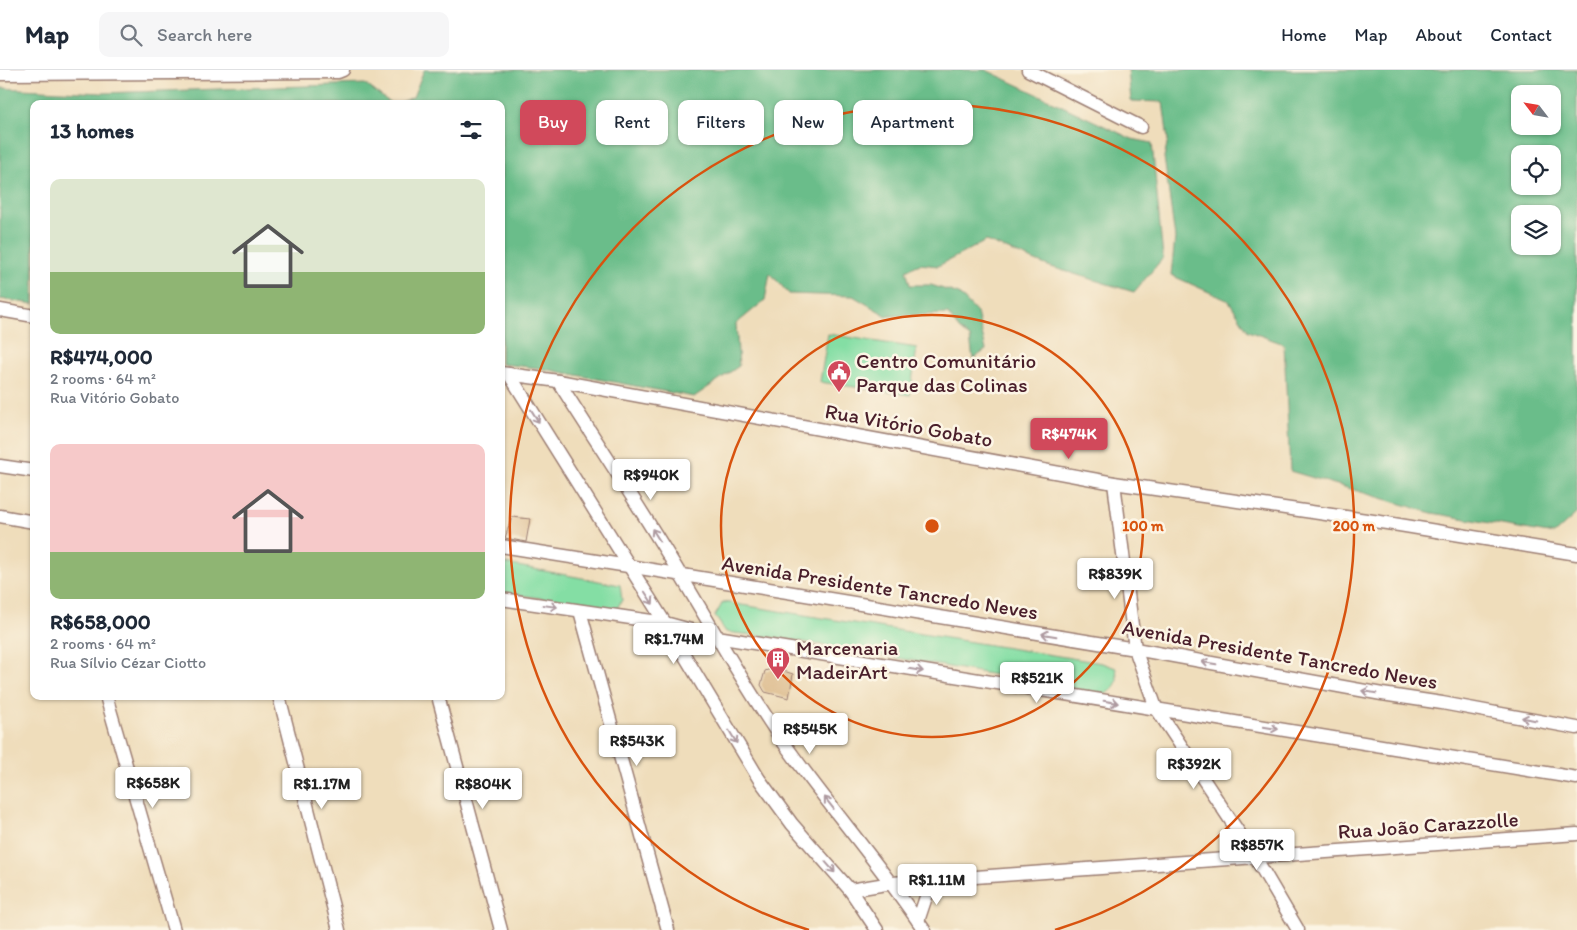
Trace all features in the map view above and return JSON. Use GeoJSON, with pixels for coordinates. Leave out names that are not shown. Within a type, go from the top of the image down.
{"type":"FeatureCollection","features":[{"type":"Feature","properties":{"kind":"street"},"geometry":{"type":"LineString","coordinates":[[0,74],[318,72],[343,70]]}},
{"type":"Feature","properties":{"kind":"street"},"geometry":{"type":"LineString","coordinates":[[1028,70],[1141,127]]}},
{"type":"Feature","properties":{"kind":"street"},"geometry":{"type":"LineString","coordinates":[[0,310],[30,315]]}},
{"type":"Feature","properties":{"kind":"street"},"geometry":{"type":"LineString","coordinates":[[505,374],[665,623],[759,779],[792,824],[850,890],[877,930]]}},
{"type":"Feature","properties":{"kind":"street","name":"Rua Vitório Gobato"},"geometry":{"type":"LineString","coordinates":[[505,374],[558,381],[1114,483],[1387,523],[1577,554]]}},
{"type":"Feature","properties":{"kind":"street"},"geometry":{"type":"LineString","coordinates":[[558,381],[681,574],[717,637],[784,742],[826,801],[892,882],[921,926]]}},
{"type":"Feature","properties":{"kind":"street"},"geometry":{"type":"LineString","coordinates":[[0,466],[30,470]]}},
{"type":"Feature","properties":{"kind":"street"},"geometry":{"type":"LineString","coordinates":[[1114,483],[1135,649],[1156,708],[1255,857],[1298,930]]}},
{"type":"Feature","properties":{"kind":"street"},"geometry":{"type":"LineString","coordinates":[[0,516],[30,521]]}},
{"type":"Feature","properties":{"kind":"street","name":"Avenida Presidente Tancredo Neves"},"geometry":{"type":"LineString","coordinates":[[505,547],[1135,649],[1382,694],[1442,702],[1577,728]]}},
{"type":"Feature","properties":{"kind":"street"},"geometry":{"type":"LineString","coordinates":[[505,600],[665,623],[717,637],[1577,778]]}},
{"type":"Feature","properties":{"kind":"street"},"geometry":{"type":"LineString","coordinates":[[580,612],[668,930]]}},
{"type":"Feature","properties":{"kind":"street"},"geometry":{"type":"LineString","coordinates":[[107,700],[174,930]]}},
{"type":"Feature","properties":{"kind":"street"},"geometry":{"type":"LineString","coordinates":[[279,700],[339,930]]}},
{"type":"Feature","properties":{"kind":"street"},"geometry":{"type":"LineString","coordinates":[[439,700],[501,930]]}},
{"type":"Feature","properties":{"kind":"street","name":"Rua João Carazzolle"},"geometry":{"type":"LineString","coordinates":[[850,890],[892,882],[934,881],[1577,834]]}},
{"type":"Feature","properties":{"kind":"street"},"geometry":{"type":"LineString","coordinates":[[921,926],[928,891],[934,881]]}},
{"type":"Feature","properties":{"kind":"green space"},"geometry":{"type":"Polygon","coordinates":[[[424,70],[986,70],[1132,139],[1152,143],[1163,258],[1134,292],[1048,266],[986,241],[938,266],[920,264],[906,270],[910,285],[931,285],[959,294],[977,313],[986,350],[973,359],[970,338],[959,329],[948,314],[887,316],[853,296],[789,294],[770,273],[765,300],[736,324],[739,366],[694,397],[539,368],[505,364],[505,100],[406,100],[413,97],[424,70]]]}},
{"type":"Feature","properties":{"kind":"green space"},"geometry":{"type":"Polygon","coordinates":[[[1128,70],[1577,70],[1577,513],[1554,534],[1432,513],[1290,471],[1284,344],[1248,331],[1229,301],[1171,275],[1175,238],[1164,157],[1168,140],[1163,102],[1131,101],[1128,70]]]}},
{"type":"Feature","properties":{"kind":"green space"},"geometry":{"type":"Polygon","coordinates":[[[365,84],[387,100],[30,100],[30,303],[0,299],[0,88],[102,93],[365,84]]]}},
{"type":"Feature","properties":{"kind":"green space"},"geometry":{"type":"Polygon","coordinates":[[[828,334],[917,348],[910,395],[820,382],[828,334]]]}},
{"type":"Feature","properties":{"kind":"green space"},"geometry":{"type":"Polygon","coordinates":[[[505,564],[620,585],[622,600],[616,610],[505,593],[505,564]]]}},
{"type":"Feature","properties":{"kind":"green space"},"geometry":{"type":"Polygon","coordinates":[[[723,602],[1102,663],[1116,668],[1117,680],[1115,685],[1106,694],[787,639],[726,632],[715,616],[723,602]]]}},
{"type":"Feature","properties":{"kind":"building"},"geometry":{"type":"Polygon","coordinates":[[[512,517],[530,519],[526,542],[505,538],[512,517]]]}},
{"type":"Feature","properties":{"kind":"building","name":"Marcenaria MadeirArt"},"geometry":{"type":"Polygon","coordinates":[[[774,668],[793,674],[789,698],[765,692],[761,685],[765,671],[774,668]]]}},
{"type":"Feature","properties":{"kind":"place","name":"Centro Comunitário Parque das Colinas"},"geometry":{"type":"Point","coordinates":[839,393]}},
{"type":"Feature","properties":{"kind":"place","name":"Marcenaria MadeirArt"},"geometry":{"type":"Point","coordinates":[778,680]}}]}
